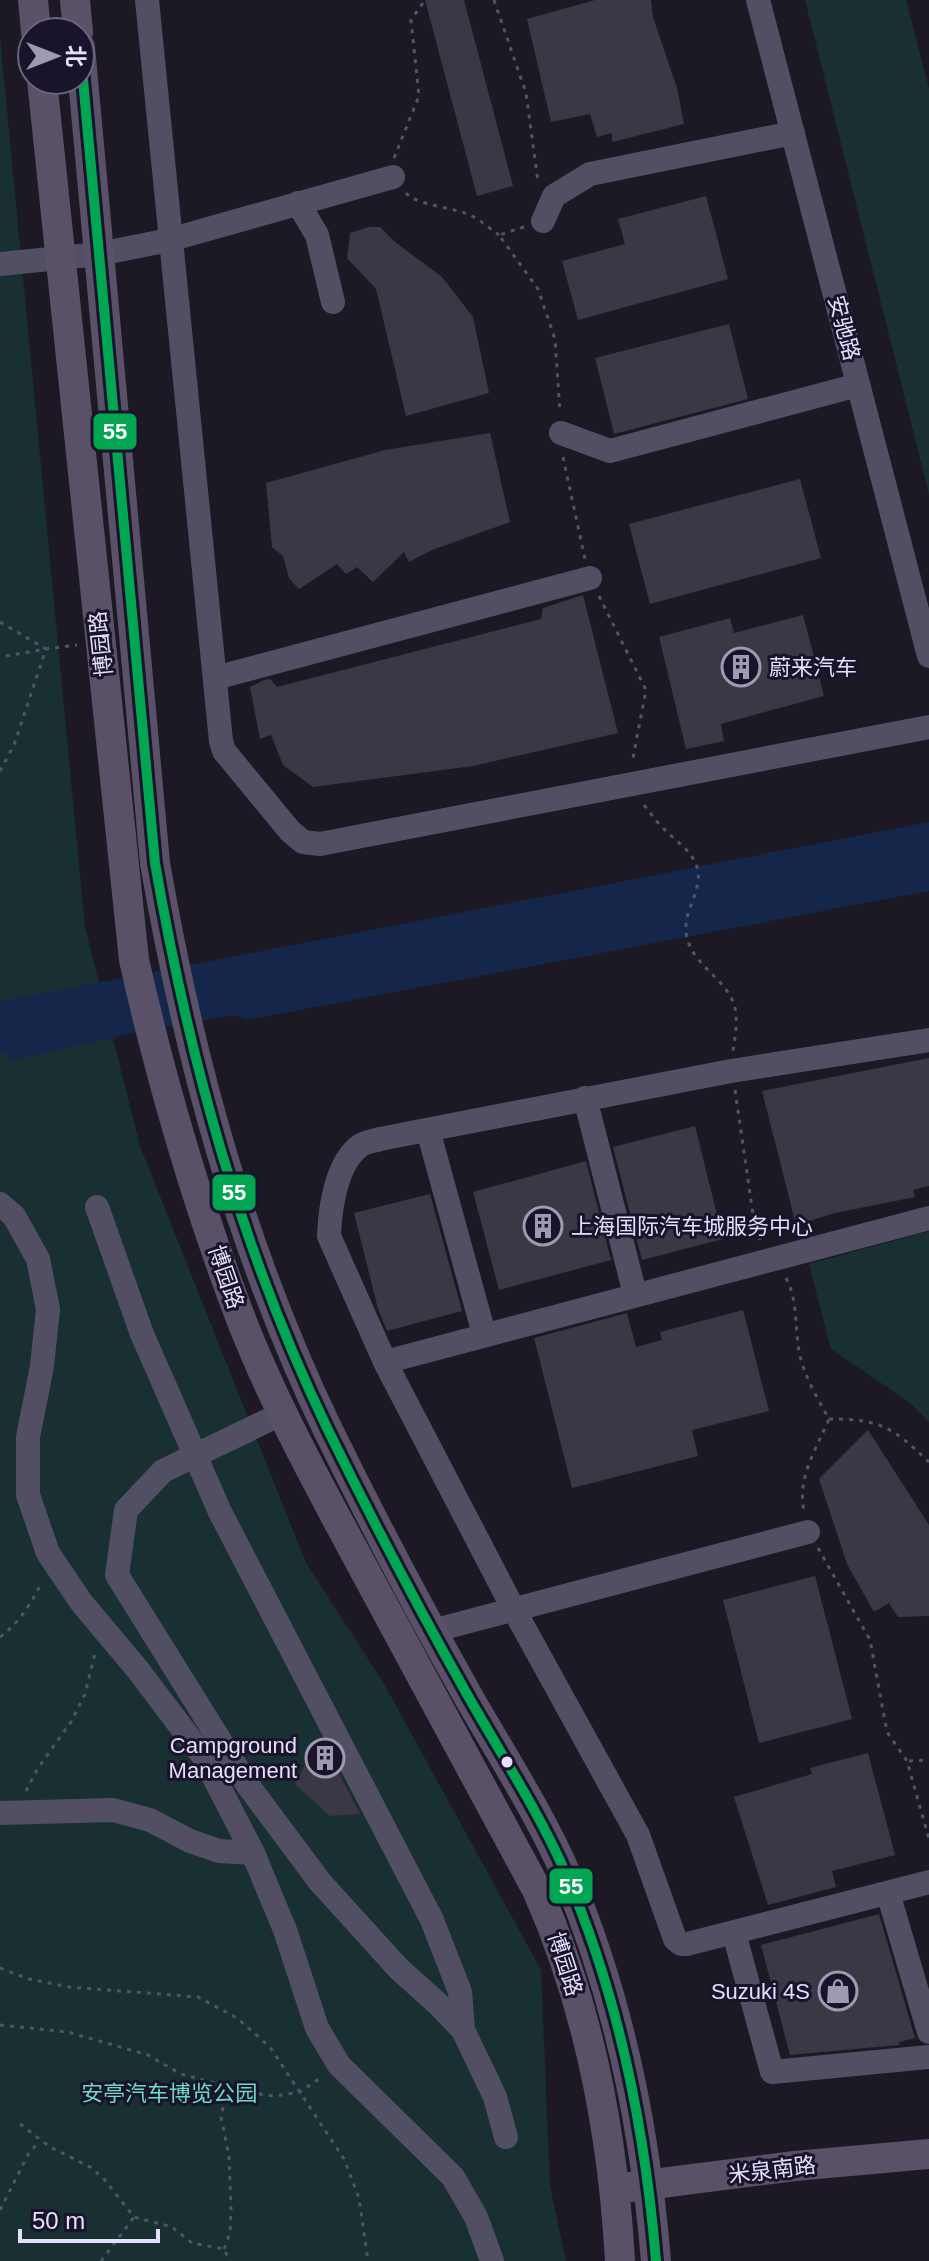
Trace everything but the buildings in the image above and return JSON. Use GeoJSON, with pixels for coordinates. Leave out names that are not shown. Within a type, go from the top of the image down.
{"type":"FeatureCollection","features":[{"type":"Feature","properties":{"kind":"main road","name":"博园路"},"geometry":{"type":"LineString","coordinates":[[44,96],[134,960],[152,1041],[239,1315],[283,1413],[319,1487],[537,1890],[556,1933],[585,2029],[603,2106],[616,2189],[620,2261]]}},
{"type":"Feature","properties":{"kind":"main road","name":"博园路"},"geometry":{"type":"LineString","coordinates":[[84,96],[155,863],[172,962],[214,1133],[238,1213],[328,1431],[432,1631],[565,1870],[613,2009],[632,2081],[650,2185],[656,2261]]}},
{"type":"Feature","properties":{"kind":"main road","name":"米泉南路"},"geometry":{"type":"LineString","coordinates":[[616,2189],[795,2166],[929,2154]]}},
{"type":"Feature","properties":{"kind":"street"},"geometry":{"type":"LineString","coordinates":[[147,0],[169,240],[224,751],[290,831],[303,842],[320,844],[929,727]]}},
{"type":"Feature","properties":{"kind":"street","name":"安驰路"},"geometry":{"type":"LineString","coordinates":[[758,0],[929,656]]}},
{"type":"Feature","properties":{"kind":"street"},"geometry":{"type":"LineString","coordinates":[[543,221],[554,196],[590,174],[793,133]]}},
{"type":"Feature","properties":{"kind":"street"},"geometry":{"type":"LineString","coordinates":[[0,264],[99,254],[169,240],[393,177]]}},
{"type":"Feature","properties":{"kind":"street"},"geometry":{"type":"LineString","coordinates":[[298,203],[317,235],[333,302]]}},
{"type":"Feature","properties":{"kind":"street"},"geometry":{"type":"LineString","coordinates":[[561,433],[610,451],[858,385]]}},
{"type":"Feature","properties":{"kind":"street"},"geometry":{"type":"LineString","coordinates":[[215,678],[590,578]]}},
{"type":"Feature","properties":{"kind":"street"},"geometry":{"type":"LineString","coordinates":[[929,1040],[585,1098],[362,1145],[348,1159],[340,1177],[330,1222],[333,1248],[385,1362],[513,1608],[638,1835],[675,1939],[687,1944],[929,1882]]}},
{"type":"Feature","properties":{"kind":"street"},"geometry":{"type":"LineString","coordinates":[[585,1098],[635,1294]]}},
{"type":"Feature","properties":{"kind":"street"},"geometry":{"type":"LineString","coordinates":[[428,1130],[484,1334]]}},
{"type":"Feature","properties":{"kind":"street"},"geometry":{"type":"LineString","coordinates":[[0,1204],[14,1216],[38,1259],[48,1309],[42,1366],[28,1437],[28,1495],[48,1553],[81,1602],[203,1756],[253,1853],[285,1930],[317,2028],[339,2065],[453,2177],[476,2217],[492,2261]]}},
{"type":"Feature","properties":{"kind":"street"},"geometry":{"type":"LineString","coordinates":[[97,1207],[142,1334],[220,1512],[432,1920],[460,1992],[463,2030]]}},
{"type":"Feature","properties":{"kind":"street"},"geometry":{"type":"LineString","coordinates":[[385,1362],[929,1218]]}},
{"type":"Feature","properties":{"kind":"street"},"geometry":{"type":"LineString","coordinates":[[283,1413],[163,1471],[126,1510],[117,1575],[247,1784],[320,1882],[399,1969],[463,2030],[495,2097],[506,2137]]}},
{"type":"Feature","properties":{"kind":"street"},"geometry":{"type":"LineString","coordinates":[[432,1631],[808,1532]]}},
{"type":"Feature","properties":{"kind":"street"},"geometry":{"type":"LineString","coordinates":[[11,1813],[113,1810],[150,1820],[190,1841],[219,1851],[253,1853]]}},
{"type":"Feature","properties":{"kind":"street"},"geometry":{"type":"LineString","coordinates":[[888,1893],[929,2032]]}},
{"type":"Feature","properties":{"kind":"street"},"geometry":{"type":"LineString","coordinates":[[734,1933],[772,2072],[929,2057]]}},
{"type":"Feature","properties":{"kind":"path"},"geometry":{"type":"LineString","coordinates":[[425,0],[411,20],[419,96],[394,157],[393,177],[411,199],[473,216],[499,235],[538,289],[555,339],[563,459],[590,578],[646,690],[628,784],[662,828],[695,860],[699,880],[686,930],[690,946],[734,1004],[737,1020],[731,1071],[743,1133],[753,1214],[766,1260],[786,1278],[794,1294],[796,1335],[802,1363],[811,1388],[829,1419]]}},
{"type":"Feature","properties":{"kind":"path"},"geometry":{"type":"LineString","coordinates":[[494,0],[526,93],[543,221],[499,235]]}},
{"type":"Feature","properties":{"kind":"path"},"geometry":{"type":"LineString","coordinates":[[0,622],[46,649]]}},
{"type":"Feature","properties":{"kind":"path"},"geometry":{"type":"LineString","coordinates":[[0,657],[101,641]]}},
{"type":"Feature","properties":{"kind":"path"},"geometry":{"type":"LineString","coordinates":[[0,771],[14,745],[46,649]]}},
{"type":"Feature","properties":{"kind":"path"},"geometry":{"type":"LineString","coordinates":[[829,1419],[864,1419],[900,1434],[929,1462]]}},
{"type":"Feature","properties":{"kind":"path"},"geometry":{"type":"LineString","coordinates":[[829,1419],[808,1461],[803,1481],[808,1532],[870,1640],[887,1732],[907,1761],[929,1839]]}},
{"type":"Feature","properties":{"kind":"path"},"geometry":{"type":"LineString","coordinates":[[0,1637],[12,1629],[28,1608],[42,1583],[48,1553]]}},
{"type":"Feature","properties":{"kind":"path"},"geometry":{"type":"LineString","coordinates":[[11,1813],[71,1722],[85,1694],[92,1660],[105,1632]]}},
{"type":"Feature","properties":{"kind":"path"},"geometry":{"type":"LineString","coordinates":[[907,1761],[929,1760]]}},
{"type":"Feature","properties":{"kind":"path"},"geometry":{"type":"LineString","coordinates":[[0,1968],[29,1979],[69,1987],[198,1997],[237,2018],[270,2047],[344,2159],[359,2198],[368,2261]]}},
{"type":"Feature","properties":{"kind":"path"},"geometry":{"type":"LineString","coordinates":[[0,2025],[68,2032],[148,2055],[181,2074],[275,2096],[300,2092],[339,2065]]}},
{"type":"Feature","properties":{"kind":"path"},"geometry":{"type":"LineString","coordinates":[[228,2087],[221,2117],[232,2189],[230,2233],[224,2249],[230,2261]]}},
{"type":"Feature","properties":{"kind":"path"},"geometry":{"type":"LineString","coordinates":[[20,2124],[41,2141],[90,2167],[103,2178],[134,2217],[172,2227],[192,2243],[224,2249]]}},
{"type":"Feature","properties":{"kind":"path"},"geometry":{"type":"LineString","coordinates":[[0,2210],[30,2151],[41,2141]]}},
{"type":"Feature","properties":{"kind":"path"},"geometry":{"type":"LineString","coordinates":[[101,2261],[134,2217]]}},
{"type":"Feature","properties":{"kind":"green space"},"geometry":{"type":"Polygon","coordinates":[[[805,0],[906,0],[929,89],[929,494],[805,0]]]}},
{"type":"Feature","properties":{"kind":"green space","name":"安亭汽车博览公园"},"geometry":{"type":"Polygon","coordinates":[[[0,37],[85,927],[140,1146],[306,1563],[383,1682],[541,1970],[550,2186],[566,2261],[0,2261],[0,37]]]}},
{"type":"Feature","properties":{"kind":"green space"},"geometry":{"type":"Polygon","coordinates":[[[929,1231],[929,1422],[909,1402],[831,1349],[809,1264],[929,1231]]]}},
{"type":"Feature","properties":{"kind":"water"},"geometry":{"type":"Polygon","coordinates":[[[929,822],[929,891],[247,1020],[234,1015],[133,1033],[15,1060],[0,1052],[0,1006],[3,1001],[929,822]]]}},
{"type":"Feature","properties":{"kind":"transit line","name":"55"},"geometry":{"type":"LineString","coordinates":[[85,96],[155,863],[184,1009],[202,1081],[244,1223],[269,1293],[328,1430],[432,1630],[544,1829],[585,1920],[627,2064],[645,2162],[656,2261]]}},
{"type":"Feature","properties":{"kind":"place","name":"蔚来汽车"},"geometry":{"type":"Point","coordinates":[741,667]}},
{"type":"Feature","properties":{"kind":"place","name":"上海国际汽车城服务中心"},"geometry":{"type":"Point","coordinates":[543,1226]}},
{"type":"Feature","properties":{"kind":"place","name":"Campground Management"},"geometry":{"type":"Point","coordinates":[325,1758]}},
{"type":"Feature","properties":{"kind":"place","name":"Suzuki 4S"},"geometry":{"type":"Point","coordinates":[838,1991]}}]}
